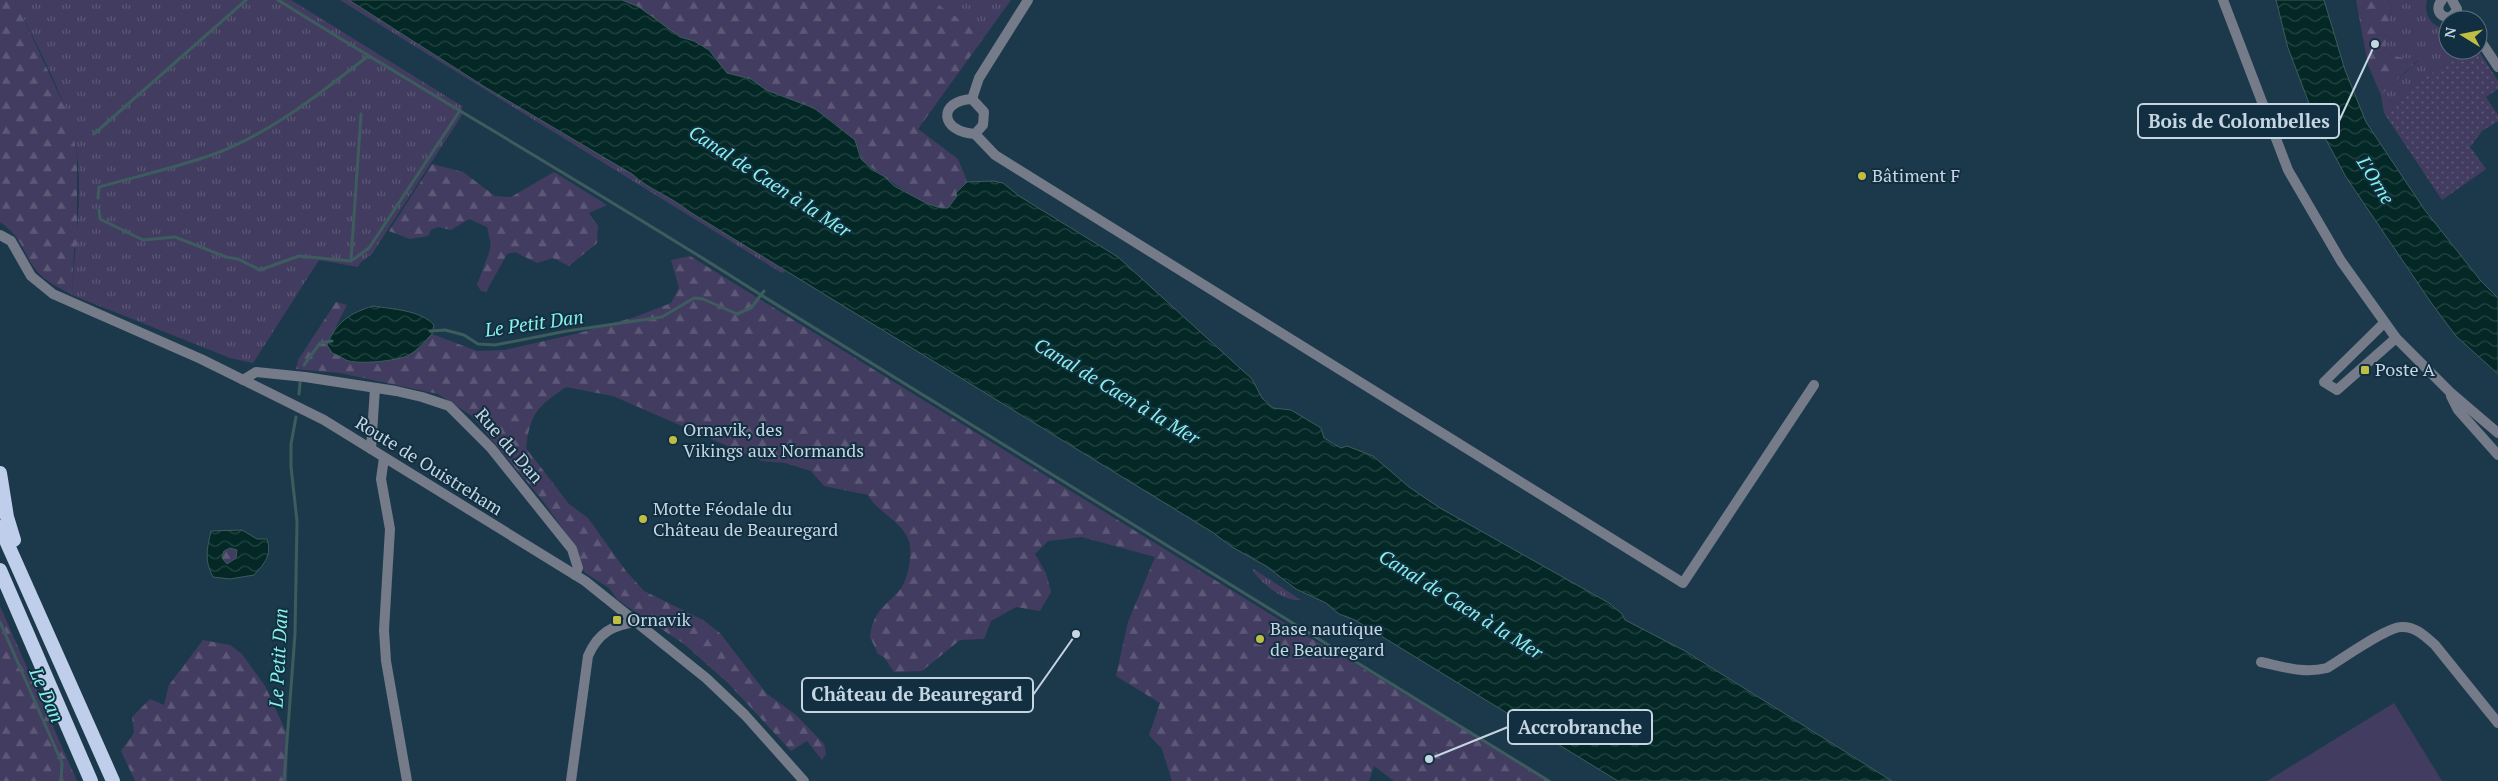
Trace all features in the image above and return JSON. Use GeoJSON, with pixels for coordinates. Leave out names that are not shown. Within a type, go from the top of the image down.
{"type":"FeatureCollection","features":[{"type":"Feature","properties":{"kind":"highway"},"geometry":{"type":"LineString","coordinates":[[0,473],[7,517],[24,580]]}},
{"type":"Feature","properties":{"kind":"highway"},"geometry":{"type":"LineString","coordinates":[[0,527],[113,781]]}},
{"type":"Feature","properties":{"kind":"highway"},"geometry":{"type":"LineString","coordinates":[[0,570],[92,781]]}},
{"type":"Feature","properties":{"kind":"street"},"geometry":{"type":"LineString","coordinates":[[972,99],[979,78],[1028,0]]}},
{"type":"Feature","properties":{"kind":"street"},"geometry":{"type":"LineString","coordinates":[[2223,0],[2288,170],[2341,261],[2384,324],[2396,338],[2450,392],[2498,433]]}},
{"type":"Feature","properties":{"kind":"street"},"geometry":{"type":"LineString","coordinates":[[2488,52],[2498,67]]}},
{"type":"Feature","properties":{"kind":"street"},"geometry":{"type":"LineString","coordinates":[[972,99],[958,100],[950,108],[948,120],[951,127],[962,133],[975,134],[995,155],[1103,224],[1684,583],[1814,385]]}},
{"type":"Feature","properties":{"kind":"street"},"geometry":{"type":"LineString","coordinates":[[972,99],[984,112],[983,124],[975,134]]}},
{"type":"Feature","properties":{"kind":"street","name":"Route de Ouistreham"},"geometry":{"type":"LineString","coordinates":[[1,237],[12,241],[31,276],[53,294],[243,380],[324,420],[575,575],[637,622],[708,680],[745,715],[804,781]]}},
{"type":"Feature","properties":{"kind":"street"},"geometry":{"type":"LineString","coordinates":[[2384,324],[2324,382],[2337,390],[2396,338]]}},
{"type":"Feature","properties":{"kind":"street","name":"Rue du Dan"},"geometry":{"type":"LineString","coordinates":[[243,380],[256,372],[264,372],[422,396],[449,406],[492,448],[572,549],[578,568],[575,575]]}},
{"type":"Feature","properties":{"kind":"street"},"geometry":{"type":"LineString","coordinates":[[371,450],[375,388]]}},
{"type":"Feature","properties":{"kind":"street"},"geometry":{"type":"LineString","coordinates":[[2450,392],[2458,410],[2498,454]]}},
{"type":"Feature","properties":{"kind":"street"},"geometry":{"type":"LineString","coordinates":[[384,458],[381,479],[390,529],[384,630],[386,661],[407,781]]}},
{"type":"Feature","properties":{"kind":"street"},"geometry":{"type":"LineString","coordinates":[[571,781],[588,656],[594,642],[605,631],[621,624],[637,622]]}},
{"type":"Feature","properties":{"kind":"street"},"geometry":{"type":"LineString","coordinates":[[2262,662],[2302,671],[2327,668],[2393,628],[2410,628],[2424,635],[2435,644],[2498,723]]}},
{"type":"Feature","properties":{"kind":"green space"},"geometry":{"type":"Polygon","coordinates":[[[0,0],[15,0],[70,118],[77,155],[77,247],[74,249],[72,295],[41,275],[32,264],[18,239],[0,222],[0,0]]]}},
{"type":"Feature","properties":{"kind":"green space"},"geometry":{"type":"Polygon","coordinates":[[[15,0],[291,0],[462,106],[462,115],[372,254],[361,262],[358,267],[319,260],[253,363],[230,358],[72,295],[78,224],[79,171],[77,154],[73,134],[60,95],[15,0]]]}},
{"type":"Feature","properties":{"kind":"green space"},"geometry":{"type":"Polygon","coordinates":[[[340,0],[349,0],[485,87],[632,174],[690,212],[787,270],[782,273],[340,0]]]}},
{"type":"Feature","properties":{"kind":"green space"},"geometry":{"type":"Polygon","coordinates":[[[622,0],[931,0],[985,36],[918,129],[958,159],[967,181],[956,192],[957,196],[948,208],[939,208],[916,198],[863,162],[859,149],[836,124],[814,108],[766,90],[751,79],[727,73],[694,41],[680,37],[639,7],[622,0]]]}},
{"type":"Feature","properties":{"kind":"green space"},"geometry":{"type":"Polygon","coordinates":[[[931,0],[1011,0],[985,36],[931,0]]]}},
{"type":"Feature","properties":{"kind":"green space"},"geometry":{"type":"Polygon","coordinates":[[[2356,0],[2388,0],[2392,8],[2385,33],[2387,55],[2418,60],[2381,95],[2368,65],[2356,0]]]}},
{"type":"Feature","properties":{"kind":"green space"},"geometry":{"type":"Polygon","coordinates":[[[2388,0],[2427,0],[2426,11],[2428,16],[2438,26],[2438,60],[2452,60],[2417,83],[2384,113],[2381,95],[2418,61],[2387,55],[2385,33],[2392,8],[2388,0]]]}},
{"type":"Feature","properties":{"kind":"green space"},"geometry":{"type":"Polygon","coordinates":[[[2452,60],[2484,60],[2498,81],[2498,89],[2486,97],[2498,115],[2498,121],[2482,131],[2470,147],[2486,169],[2442,200],[2384,113],[2417,83],[2452,60]]]}},
{"type":"Feature","properties":{"kind":"green space"},"geometry":{"type":"Polygon","coordinates":[[[432,164],[463,172],[495,196],[511,197],[554,172],[607,205],[589,213],[598,226],[597,243],[569,266],[553,258],[537,263],[515,252],[507,254],[486,292],[481,291],[477,285],[491,245],[487,227],[469,219],[451,230],[438,227],[431,230],[428,236],[410,239],[389,231],[432,164]]]}},
{"type":"Feature","properties":{"kind":"green space"},"geometry":{"type":"Polygon","coordinates":[[[690,256],[1299,632],[1334,651],[1548,781],[1394,781],[1374,766],[1369,781],[1172,781],[1162,749],[1149,735],[1160,703],[1116,676],[1128,622],[1155,557],[1082,537],[1048,541],[1035,554],[1046,573],[1051,592],[1040,611],[1016,607],[991,621],[984,639],[960,640],[922,671],[894,672],[884,657],[878,654],[870,637],[871,629],[876,616],[902,587],[909,568],[910,547],[909,541],[901,528],[868,495],[824,486],[811,471],[785,463],[762,461],[613,396],[566,387],[542,405],[533,418],[526,448],[569,504],[588,518],[626,571],[644,591],[703,620],[720,633],[766,693],[796,715],[824,744],[826,754],[822,760],[807,741],[791,751],[728,683],[684,644],[628,607],[617,599],[609,588],[584,572],[577,549],[543,501],[472,416],[438,394],[340,373],[296,369],[298,360],[336,302],[347,305],[329,340],[332,353],[341,355],[347,360],[385,361],[409,355],[432,334],[477,351],[505,350],[575,334],[635,317],[671,303],[679,288],[671,260],[690,256]]]}},
{"type":"Feature","properties":{"kind":"green space"},"geometry":{"type":"Polygon","coordinates":[[[231,548],[237,550],[236,558],[227,564],[222,558],[224,551],[231,548]]]}},
{"type":"Feature","properties":{"kind":"green space"},"geometry":{"type":"Polygon","coordinates":[[[1252,569],[1301,600],[1294,600],[1280,595],[1261,580],[1252,569]]]}},
{"type":"Feature","properties":{"kind":"green space"},"geometry":{"type":"Polygon","coordinates":[[[0,606],[77,781],[0,781],[0,606]]]}},
{"type":"Feature","properties":{"kind":"green space"},"geometry":{"type":"Polygon","coordinates":[[[203,640],[230,645],[242,654],[265,686],[288,736],[287,781],[135,781],[121,751],[134,733],[132,717],[150,699],[164,705],[169,685],[203,640]]]}},
{"type":"Feature","properties":{"kind":"green space"},"geometry":{"type":"Polygon","coordinates":[[[2394,703],[2442,781],[2267,781],[2394,703]]]}},
{"type":"Feature","properties":{"kind":"water","name":"Canal de Caen à la Mer"},"geometry":{"type":"Polygon","coordinates":[[[349,0],[622,0],[639,7],[680,37],[694,41],[709,50],[727,73],[751,79],[766,90],[814,108],[855,140],[861,159],[873,170],[885,177],[894,186],[928,204],[948,208],[957,196],[956,193],[967,182],[993,181],[1003,183],[1019,196],[1118,257],[1252,379],[1262,398],[1273,408],[1291,410],[1321,428],[1324,438],[1341,448],[1347,446],[1373,456],[1409,487],[1440,508],[1609,603],[1622,614],[1625,620],[1685,651],[1892,781],[1618,781],[1355,620],[1339,614],[1326,603],[1296,589],[1266,566],[1232,547],[1212,532],[690,212],[632,174],[485,87],[349,0]]]}},
{"type":"Feature","properties":{"kind":"water","name":"L'Orne"},"geometry":{"type":"Polygon","coordinates":[[[2276,0],[2324,0],[2345,70],[2366,122],[2424,209],[2481,281],[2498,298],[2498,374],[2456,336],[2432,304],[2346,177],[2315,119],[2288,48],[2276,0]]]}},
{"type":"Feature","properties":{"kind":"water"},"geometry":{"type":"Polygon","coordinates":[[[373,306],[422,316],[434,325],[432,334],[412,353],[396,359],[378,362],[351,361],[332,353],[327,345],[339,324],[351,315],[373,306]]]}},
{"type":"Feature","properties":{"kind":"water"},"geometry":{"type":"Polygon","coordinates":[[[242,530],[257,539],[267,539],[269,550],[261,567],[254,575],[230,579],[213,577],[208,565],[207,554],[211,531],[242,530]],[[230,548],[224,551],[222,558],[227,564],[236,558],[237,550],[230,548]]]}},
{"type":"Feature","properties":{"kind":"waterway"},"geometry":{"type":"LineString","coordinates":[[94,134],[246,0]]}},
{"type":"Feature","properties":{"kind":"waterway"},"geometry":{"type":"LineString","coordinates":[[278,0],[641,220],[1549,781]]}},
{"type":"Feature","properties":{"kind":"waterway"},"geometry":{"type":"LineString","coordinates":[[98,198],[99,187],[203,158],[257,134],[296,110],[368,56]]}},
{"type":"Feature","properties":{"kind":"waterway"},"geometry":{"type":"LineString","coordinates":[[99,210],[100,219],[143,240],[175,237],[226,257],[238,259],[260,270],[299,256],[351,261],[369,248],[459,112]]}},
{"type":"Feature","properties":{"kind":"waterway"},"geometry":{"type":"LineString","coordinates":[[351,260],[361,114]]}},
{"type":"Feature","properties":{"kind":"waterway","name":"Le Petit Dan"},"geometry":{"type":"LineString","coordinates":[[430,331],[445,330],[464,335],[478,344],[495,345],[567,331],[662,317],[694,298],[703,299],[737,314],[751,308],[764,291]]}},
{"type":"Feature","properties":{"kind":"waterway","name":"Le Petit Dan"},"geometry":{"type":"LineString","coordinates":[[304,365],[320,343],[332,341]]}},
{"type":"Feature","properties":{"kind":"waterway","name":"Le Petit Dan"},"geometry":{"type":"LineString","coordinates":[[299,394],[300,383]]}},
{"type":"Feature","properties":{"kind":"waterway","name":"Le Petit Dan"},"geometry":{"type":"LineString","coordinates":[[284,781],[295,634],[297,521],[291,467],[291,444],[296,417]]}},
{"type":"Feature","properties":{"kind":"waterway","name":"Le Dan"},"geometry":{"type":"LineString","coordinates":[[0,622],[62,763],[61,781]]}},
{"type":"Feature","properties":{"kind":"place","name":"Bois de Colombelles"},"geometry":{"type":"Point","coordinates":[2375,44]}},
{"type":"Feature","properties":{"kind":"place","name":"Bâtiment F"},"geometry":{"type":"Point","coordinates":[1862,176]}},
{"type":"Feature","properties":{"kind":"place","name":"Poste A"},"geometry":{"type":"Point","coordinates":[2365,370]}},
{"type":"Feature","properties":{"kind":"place","name":"Ornavik, des Vikings aux Normands"},"geometry":{"type":"Point","coordinates":[673,440]}},
{"type":"Feature","properties":{"kind":"place","name":"Motte Féodale du Château de Beauregard"},"geometry":{"type":"Point","coordinates":[643,519]}},
{"type":"Feature","properties":{"kind":"place","name":"Ornavik"},"geometry":{"type":"Point","coordinates":[617,620]}},
{"type":"Feature","properties":{"kind":"place","name":"Château de Beauregard"},"geometry":{"type":"Point","coordinates":[1076,634]}},
{"type":"Feature","properties":{"kind":"place","name":"Base nautique de Beauregard"},"geometry":{"type":"Point","coordinates":[1260,639]}},
{"type":"Feature","properties":{"kind":"place","name":"Accrobranche"},"geometry":{"type":"Point","coordinates":[1429,759]}}]}
